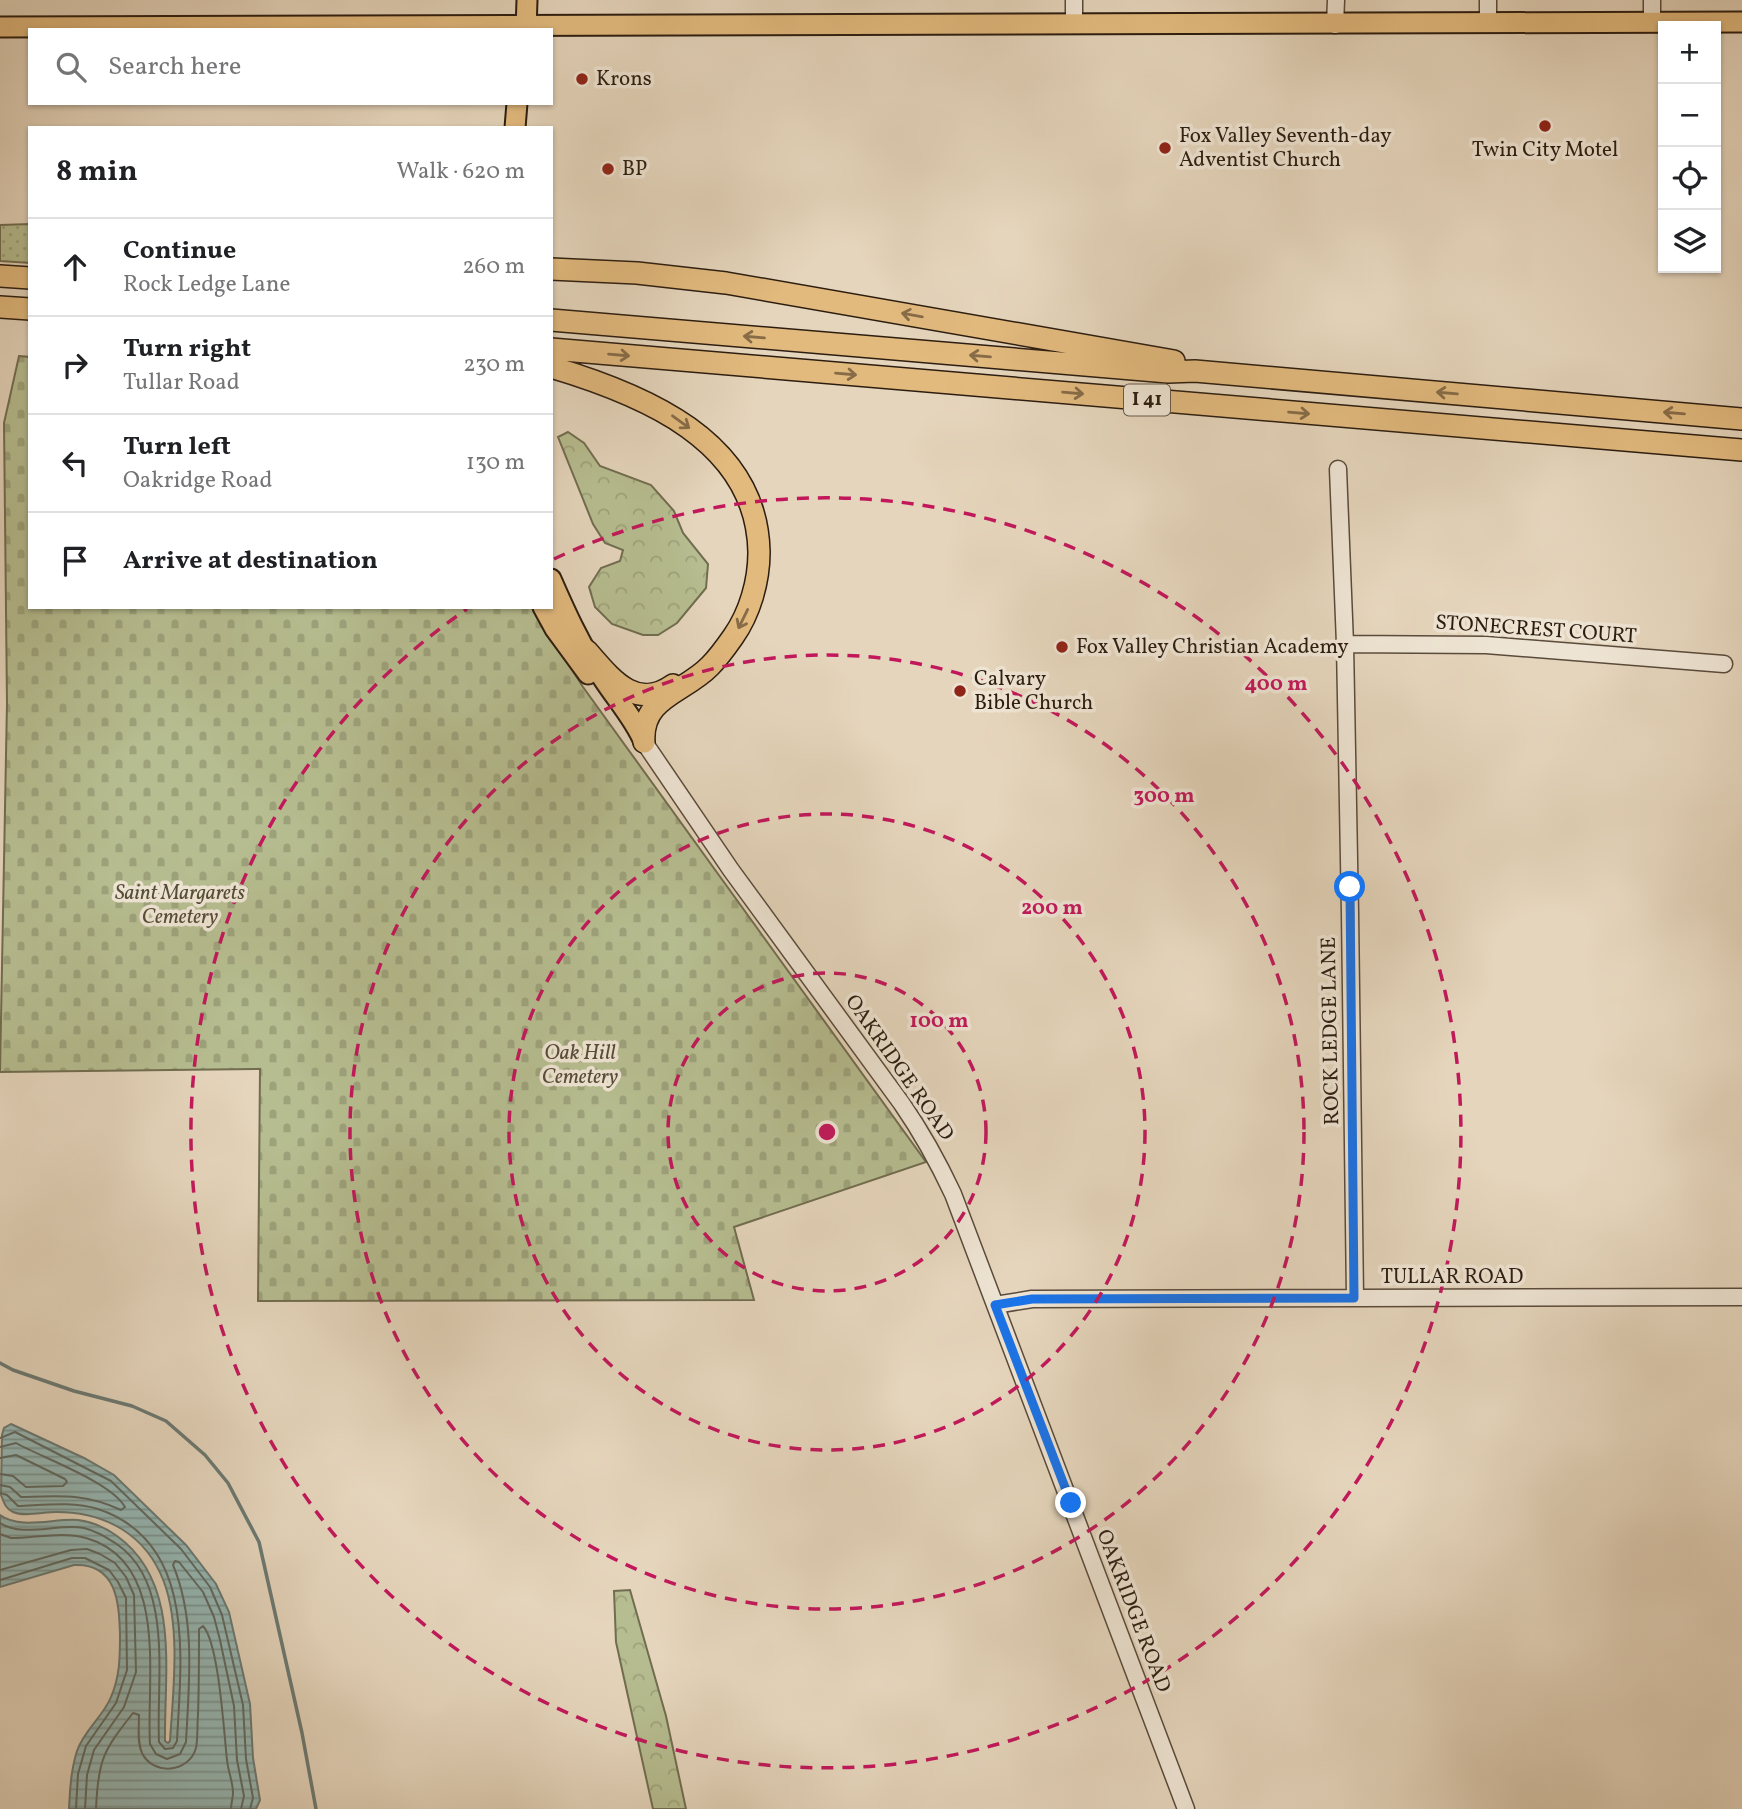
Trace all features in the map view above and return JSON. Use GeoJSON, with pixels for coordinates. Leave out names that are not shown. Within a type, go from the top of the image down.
{"type":"FeatureCollection","features":[{"type":"Feature","properties":{"kind":"highway"},"geometry":{"type":"LineString","coordinates":[[553,258],[559,262],[673,271],[689,278]]}},
{"type":"Feature","properties":{"kind":"highway"},"geometry":{"type":"LineString","coordinates":[[553,269],[689,278],[1169,359],[1195,371]]}},
{"type":"Feature","properties":{"kind":"highway","name":"I 41"},"geometry":{"type":"LineString","coordinates":[[553,320],[1168,372],[1195,371],[1742,419]]}},
{"type":"Feature","properties":{"kind":"highway","name":"I 41"},"geometry":{"type":"LineString","coordinates":[[553,349],[1742,450]]}},
{"type":"Feature","properties":{"kind":"highway"},"geometry":{"type":"LineString","coordinates":[[553,368],[624,392],[670,415],[694,432],[717,453],[739,481],[755,521],[759,541],[758,576],[746,617],[710,666],[649,712],[643,730],[644,742]]}},
{"type":"Feature","properties":{"kind":"highway"},"geometry":{"type":"LineString","coordinates":[[587,651],[620,687],[644,694],[667,689],[715,658]]}},
{"type":"Feature","properties":{"kind":"main road"},"geometry":{"type":"LineString","coordinates":[[526,28],[527,0]]}},
{"type":"Feature","properties":{"kind":"main road"},"geometry":{"type":"LineString","coordinates":[[0,27],[526,28],[1742,22]]}},
{"type":"Feature","properties":{"kind":"main road"},"geometry":{"type":"LineString","coordinates":[[515,126],[517,105]]}},
{"type":"Feature","properties":{"kind":"main road"},"geometry":{"type":"LineString","coordinates":[[529,105],[529,126]]}},
{"type":"Feature","properties":{"kind":"main road"},"geometry":{"type":"LineString","coordinates":[[553,584],[562,606],[600,675],[638,727],[644,742]]}},
{"type":"Feature","properties":{"kind":"main road"},"geometry":{"type":"LineString","coordinates":[[544,609],[555,629],[630,733],[644,742]]}},
{"type":"Feature","properties":{"kind":"street"},"geometry":{"type":"LineString","coordinates":[[1074,0],[1074,25]]}},
{"type":"Feature","properties":{"kind":"street"},"geometry":{"type":"LineString","coordinates":[[1335,24],[1336,0]]}},
{"type":"Feature","properties":{"kind":"street"},"geometry":{"type":"LineString","coordinates":[[1488,0],[1488,23]]}},
{"type":"Feature","properties":{"kind":"street"},"geometry":{"type":"LineString","coordinates":[[1652,0],[1652,23]]}},
{"type":"Feature","properties":{"kind":"street","name":"ROCK LEDGE LANE"},"geometry":{"type":"LineString","coordinates":[[1338,469],[1345,644],[1352,992],[1354,1298]]}},
{"type":"Feature","properties":{"kind":"street","name":"STONECREST COURT"},"geometry":{"type":"LineString","coordinates":[[1345,644],[1486,645],[1724,664]]}},
{"type":"Feature","properties":{"kind":"street","name":"OAKRIDGE ROAD"},"geometry":{"type":"LineString","coordinates":[[644,742],[731,870],[925,1137],[953,1194],[1186,1809]]}},
{"type":"Feature","properties":{"kind":"street","name":"TULLAR ROAD"},"geometry":{"type":"LineString","coordinates":[[995,1305],[1032,1299],[1742,1297]]}},
{"type":"Feature","properties":{"kind":"green space"},"geometry":{"type":"Polygon","coordinates":[[[28,224],[28,263],[0,261],[0,225],[28,224]]]}},
{"type":"Feature","properties":{"kind":"green space","name":"Oak Hill Cemetery"},"geometry":{"type":"Polygon","coordinates":[[[19,356],[28,357],[28,609],[533,609],[583,687],[926,1162],[734,1227],[754,1300],[258,1301],[260,1069],[0,1072],[7,703],[4,423],[19,356]]]}},
{"type":"Feature","properties":{"kind":"green space"},"geometry":{"type":"Polygon","coordinates":[[[568,432],[584,443],[600,466],[651,485],[674,511],[683,533],[708,564],[706,588],[677,623],[658,635],[643,635],[612,624],[595,607],[589,587],[601,568],[620,561],[623,550],[605,543],[593,524],[558,437],[568,432]]]}},
{"type":"Feature","properties":{"kind":"green space"},"geometry":{"type":"Polygon","coordinates":[[[630,1590],[666,1716],[686,1809],[653,1809],[616,1642],[614,1591],[630,1590]]]}},
{"type":"Feature","properties":{"kind":"water"},"geometry":{"type":"Polygon","coordinates":[[[11,1424],[114,1475],[186,1545],[216,1584],[229,1612],[250,1704],[253,1758],[260,1800],[256,1809],[69,1809],[77,1751],[108,1704],[116,1682],[120,1634],[116,1598],[107,1578],[88,1566],[74,1565],[0,1587],[0,1515],[28,1523],[69,1520],[89,1522],[113,1533],[137,1555],[151,1578],[160,1603],[165,1630],[165,1741],[168,1743],[174,1682],[173,1620],[164,1582],[156,1565],[135,1539],[122,1529],[91,1516],[56,1512],[23,1514],[13,1512],[7,1507],[1,1495],[2,1435],[4,1428],[11,1424]]]}},
{"type":"Feature","properties":{"kind":"waterway"},"geometry":{"type":"LineString","coordinates":[[0,1363],[74,1391],[132,1406],[166,1421],[205,1455],[228,1483],[259,1542],[302,1733],[316,1809]]}},
{"type":"Feature","properties":{"kind":"place","name":"Krons"},"geometry":{"type":"Point","coordinates":[582,79]}},
{"type":"Feature","properties":{"kind":"place","name":"Twin City Motel"},"geometry":{"type":"Point","coordinates":[1545,126]}},
{"type":"Feature","properties":{"kind":"place","name":"Fox Valley Seventh-day Adventist Church"},"geometry":{"type":"Point","coordinates":[1165,148]}},
{"type":"Feature","properties":{"kind":"place","name":"BP"},"geometry":{"type":"Point","coordinates":[608,169]}},
{"type":"Feature","properties":{"kind":"place","name":"Fox Valley Christian Academy"},"geometry":{"type":"Point","coordinates":[1062,647]}},
{"type":"Feature","properties":{"kind":"place","name":"Calvary Bible Church"},"geometry":{"type":"Point","coordinates":[960,691]}},
{"type":"Feature","properties":{"kind":"route"},"geometry":{"type":"LineString","coordinates":[[1071,1503],[995,1305],[1032,1299],[1354,1298],[1350,887]]}},
{"type":"Feature","properties":{"kind":"park label","name":"Saint Margarets Cemetery"},"geometry":{"type":"Point","coordinates":[180,905]}}]}
